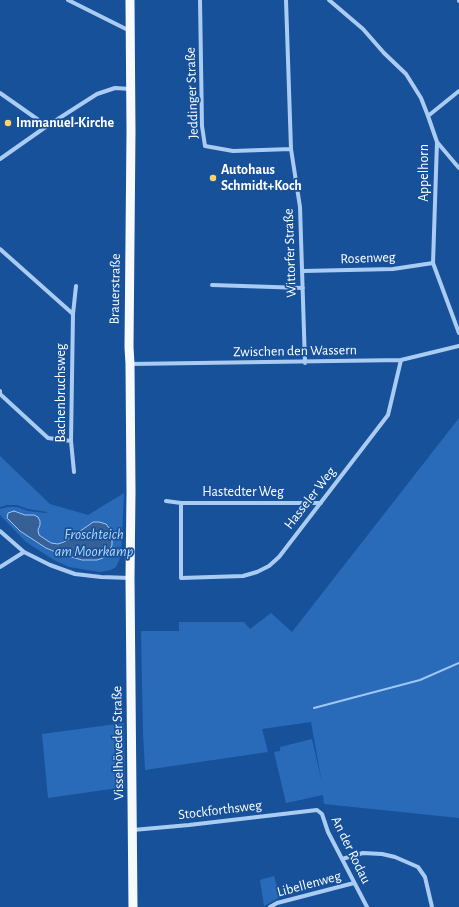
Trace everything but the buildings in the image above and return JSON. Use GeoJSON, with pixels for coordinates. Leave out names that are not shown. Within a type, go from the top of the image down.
{"type":"FeatureCollection","features":[{"type":"Feature","properties":{"kind":"main road","name":"Brauerstraße"},"geometry":{"type":"LineString","coordinates":[[130,0],[130,578]]}},
{"type":"Feature","properties":{"kind":"main road","name":"Visselhöveder Straße"},"geometry":{"type":"LineString","coordinates":[[130,578],[133,907]]}},
{"type":"Feature","properties":{"kind":"street"},"geometry":{"type":"LineString","coordinates":[[68,0],[130,32]]}},
{"type":"Feature","properties":{"kind":"street","name":"Jeddinger Straße"},"geometry":{"type":"LineString","coordinates":[[200,0],[202,126],[205,146],[233,151],[291,149]]}},
{"type":"Feature","properties":{"kind":"street","name":"Wittorfer Straße"},"geometry":{"type":"LineString","coordinates":[[286,0],[291,149],[300,207],[305,363]]}},
{"type":"Feature","properties":{"kind":"street","name":"Appelhorn"},"geometry":{"type":"LineString","coordinates":[[329,0],[363,29],[384,53],[406,74],[421,98],[437,142],[433,263],[459,333]]}},
{"type":"Feature","properties":{"kind":"street"},"geometry":{"type":"LineString","coordinates":[[0,160],[47,126],[97,94],[115,88],[131,88]]}},
{"type":"Feature","properties":{"kind":"street"},"geometry":{"type":"LineString","coordinates":[[428,116],[459,90]]}},
{"type":"Feature","properties":{"kind":"street"},"geometry":{"type":"LineString","coordinates":[[0,93],[47,126]]}},
{"type":"Feature","properties":{"kind":"street"},"geometry":{"type":"LineString","coordinates":[[437,142],[459,168]]}},
{"type":"Feature","properties":{"kind":"street"},"geometry":{"type":"LineString","coordinates":[[0,249],[73,314]]}},
{"type":"Feature","properties":{"kind":"street"},"geometry":{"type":"LineString","coordinates":[[0,258],[4,254]]}},
{"type":"Feature","properties":{"kind":"street","name":"Rosenweg"},"geometry":{"type":"LineString","coordinates":[[303,271],[393,269],[433,263]]}},
{"type":"Feature","properties":{"kind":"street"},"geometry":{"type":"LineString","coordinates":[[212,285],[303,288]]}},
{"type":"Feature","properties":{"kind":"street","name":"Bachenbruchsweg"},"geometry":{"type":"LineString","coordinates":[[74,472],[71,441],[73,314],[76,286]]}},
{"type":"Feature","properties":{"kind":"street","name":"Zwischen den Wassern"},"geometry":{"type":"LineString","coordinates":[[130,364],[305,363],[401,360],[459,346]]}},
{"type":"Feature","properties":{"kind":"street","name":"Hasseler Weg"},"geometry":{"type":"LineString","coordinates":[[181,503],[181,578],[244,576],[269,566],[279,557],[388,415],[401,360]]}},
{"type":"Feature","properties":{"kind":"street"},"geometry":{"type":"LineString","coordinates":[[0,391],[0,394],[48,438],[71,441]]}},
{"type":"Feature","properties":{"kind":"street","name":"Hastedter Weg"},"geometry":{"type":"LineString","coordinates":[[166,501],[181,503],[321,503]]}},
{"type":"Feature","properties":{"kind":"street"},"geometry":{"type":"LineString","coordinates":[[0,531],[24,552],[50,565],[75,574],[130,578]]}},
{"type":"Feature","properties":{"kind":"street"},"geometry":{"type":"LineString","coordinates":[[0,567],[24,552]]}},
{"type":"Feature","properties":{"kind":"street","name":"Stockforthsweg"},"geometry":{"type":"LineString","coordinates":[[133,830],[189,825],[310,810]]}},
{"type":"Feature","properties":{"kind":"street","name":"An der Rodau"},"geometry":{"type":"LineString","coordinates":[[310,810],[317,810],[321,812],[342,859],[368,907]]}},
{"type":"Feature","properties":{"kind":"street"},"geometry":{"type":"LineString","coordinates":[[342,859],[363,853],[382,854],[395,857],[418,867],[425,877],[432,907]]}},
{"type":"Feature","properties":{"kind":"street","name":"Libellenweg"},"geometry":{"type":"LineString","coordinates":[[270,907],[277,903],[354,883]]}},
{"type":"Feature","properties":{"kind":"shaded area"},"geometry":{"type":"Polygon","coordinates":[[[459,418],[459,818],[324,804],[323,795],[286,803],[274,752],[280,751],[280,747],[312,739],[322,783],[311,722],[262,729],[268,752],[145,770],[141,631],[179,631],[179,622],[244,622],[250,629],[271,613],[292,632],[459,418]]]}},
{"type":"Feature","properties":{"kind":"shaded area"},"geometry":{"type":"Polygon","coordinates":[[[0,456],[50,504],[88,515],[124,493],[121,556],[116,567],[111,570],[100,572],[69,567],[54,560],[26,542],[0,515],[0,509],[17,507],[28,511],[47,512],[28,509],[17,505],[0,507],[0,456]],[[17,511],[37,541],[46,548],[58,553],[93,522],[76,535],[58,544],[51,543],[39,535],[38,530],[40,525],[17,511]]]}},
{"type":"Feature","properties":{"kind":"shaded area"},"geometry":{"type":"Polygon","coordinates":[[[124,723],[125,787],[48,798],[42,734],[124,723]]]}},
{"type":"Feature","properties":{"kind":"shaded area"},"geometry":{"type":"Polygon","coordinates":[[[274,876],[280,897],[264,906],[260,880],[274,876]]]}},
{"type":"Feature","properties":{"kind":"water","name":"Froschteich am Moorkamp"},"geometry":{"type":"Polygon","coordinates":[[[14,511],[25,515],[34,515],[38,517],[40,521],[38,530],[39,535],[51,543],[58,544],[64,542],[93,522],[99,522],[106,524],[110,529],[112,535],[112,545],[108,554],[97,560],[82,560],[58,553],[46,548],[20,531],[7,518],[8,513],[14,511]]]}},
{"type":"Feature","properties":{"kind":"waterway"},"geometry":{"type":"LineString","coordinates":[[314,708],[420,680],[459,663]]}},
{"type":"Feature","properties":{"kind":"place","name":"Immanuel-Kirche"},"geometry":{"type":"Point","coordinates":[8,123]}},
{"type":"Feature","properties":{"kind":"place","name":"Autohaus Schmidt+Koch"},"geometry":{"type":"Point","coordinates":[213,178]}}]}
